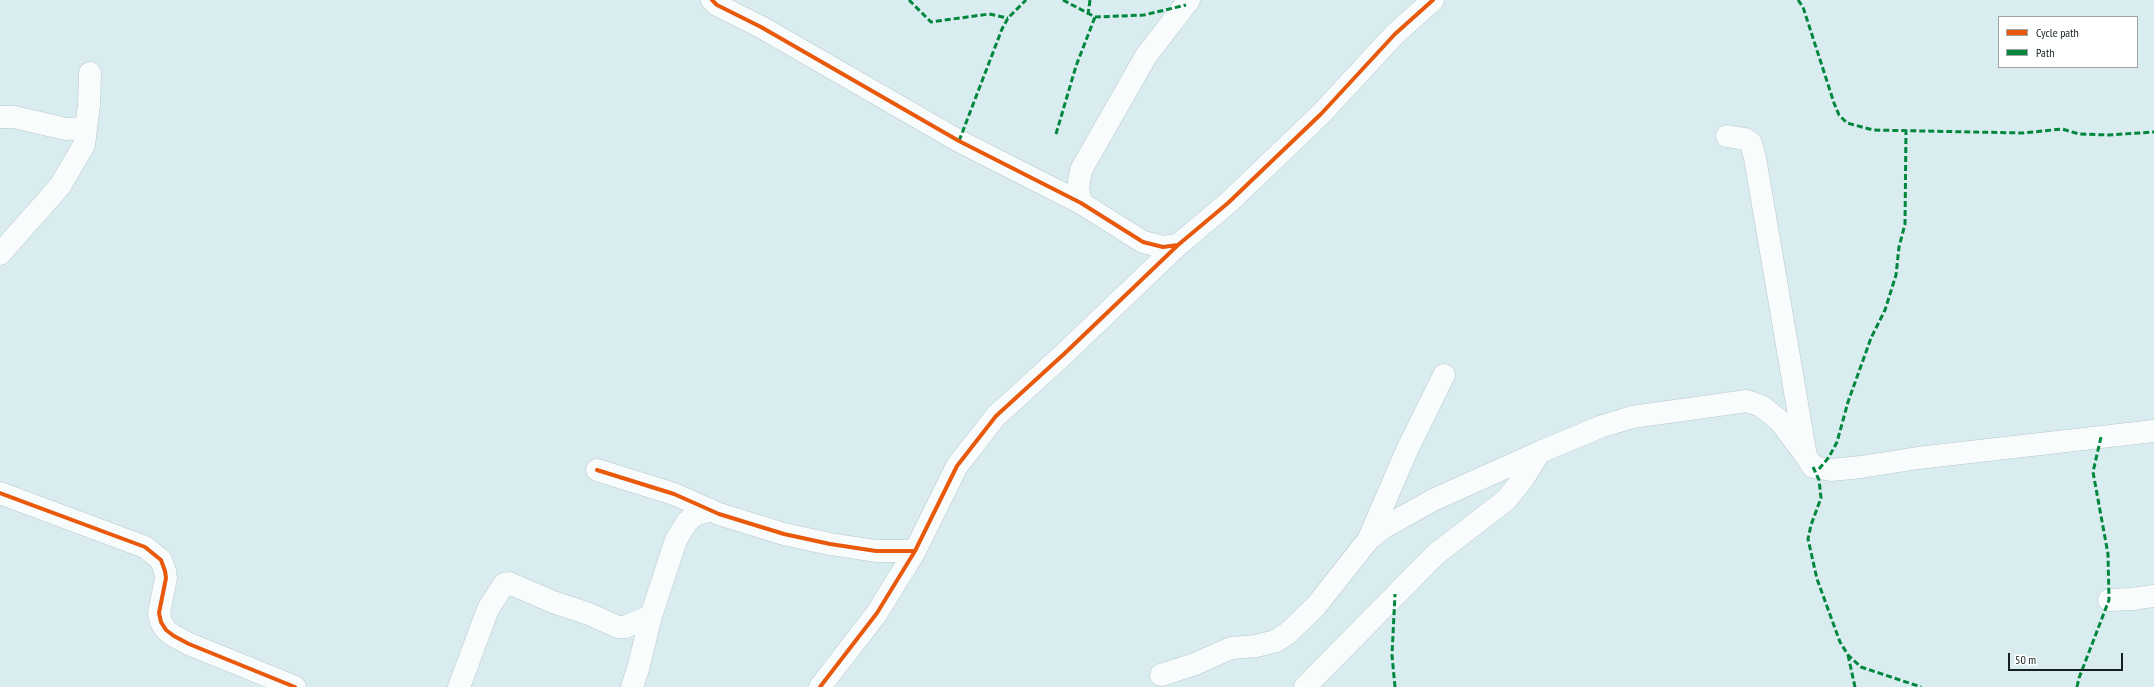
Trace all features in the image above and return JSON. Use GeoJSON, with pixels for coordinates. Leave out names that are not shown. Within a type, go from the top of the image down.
{"type":"FeatureCollection","features":[{"type":"Feature","properties":{"kind":"street"},"geometry":{"type":"LineString","coordinates":[[712,0],[717,5],[761,27],[959,141],[1073,198],[1143,242],[1163,247],[1178,245]]}},
{"type":"Feature","properties":{"kind":"street"},"geometry":{"type":"LineString","coordinates":[[1073,198],[1081,170],[1146,56],[1189,0]]}},
{"type":"Feature","properties":{"kind":"street"},"geometry":{"type":"LineString","coordinates":[[820,687],[877,613],[915,551],[957,466],[996,416],[1064,354],[1178,245],[1228,203],[1304,130],[1356,77],[1395,34],[1432,0]]}},
{"type":"Feature","properties":{"kind":"street"},"geometry":{"type":"LineString","coordinates":[[0,254],[60,186],[84,145],[90,73]]}},
{"type":"Feature","properties":{"kind":"street"},"geometry":{"type":"LineString","coordinates":[[0,116],[14,117],[66,129],[86,128]]}},
{"type":"Feature","properties":{"kind":"street"},"geometry":{"type":"LineString","coordinates":[[1727,136],[1745,139],[1751,143],[1755,158],[1806,456],[1808,463],[1813,467],[1831,470],[2154,431]]}},
{"type":"Feature","properties":{"kind":"street"},"geometry":{"type":"LineString","coordinates":[[1161,675],[1176,671],[1231,648],[1256,646],[1276,641],[1288,634],[1316,606],[1369,539],[1407,450],[1444,375]]}},
{"type":"Feature","properties":{"kind":"street"},"geometry":{"type":"LineString","coordinates":[[1369,539],[1395,521],[1433,500],[1540,452],[1600,427],[1632,417],[1747,401],[1761,406],[1779,420],[1806,456]]}},
{"type":"Feature","properties":{"kind":"street"},"geometry":{"type":"LineString","coordinates":[[1306,687],[1436,554],[1506,500],[1523,479],[1540,452]]}},
{"type":"Feature","properties":{"kind":"street"},"geometry":{"type":"LineString","coordinates":[[597,470],[674,494],[711,510],[784,534],[830,544],[876,551],[915,551]]}},
{"type":"Feature","properties":{"kind":"street"},"geometry":{"type":"LineString","coordinates":[[0,493],[145,547],[161,560],[165,571],[166,578],[159,613],[161,622],[166,630],[189,644],[295,687]]}},
{"type":"Feature","properties":{"kind":"street"},"geometry":{"type":"LineString","coordinates":[[632,687],[651,616],[676,540],[687,522],[695,515],[711,510]]}},
{"type":"Feature","properties":{"kind":"street"},"geometry":{"type":"LineString","coordinates":[[459,687],[488,610],[504,584],[509,583],[618,627],[625,627],[651,616]]}},
{"type":"Feature","properties":{"kind":"street"},"geometry":{"type":"LineString","coordinates":[[2109,600],[2132,600],[2154,596]]}},
{"type":"Feature","properties":{"kind":"marked path"},"geometry":{"type":"LineString","coordinates":[[909,0],[931,22],[989,14],[1008,18]]}},
{"type":"Feature","properties":{"kind":"marked path"},"geometry":{"type":"LineString","coordinates":[[959,141],[1002,29],[1008,18],[1026,0]]}},
{"type":"Feature","properties":{"kind":"marked path"},"geometry":{"type":"LineString","coordinates":[[1063,0],[1095,17],[1144,15],[1186,5]]}},
{"type":"Feature","properties":{"kind":"marked path"},"geometry":{"type":"LineString","coordinates":[[1088,15],[1090,0]]}},
{"type":"Feature","properties":{"kind":"marked path"},"geometry":{"type":"LineString","coordinates":[[1798,0],[1803,7],[1834,103],[1839,115],[1847,123],[1873,130],[2023,133],[2062,129],[2079,134],[2108,135],[2154,132]]}},
{"type":"Feature","properties":{"kind":"marked path"},"geometry":{"type":"LineString","coordinates":[[1056,134],[1076,66],[1095,17]]}},
{"type":"Feature","properties":{"kind":"marked path"},"geometry":{"type":"LineString","coordinates":[[1819,469],[1829,457],[1837,442],[1848,402],[1871,338],[1885,310],[1896,275],[1899,247],[1905,224],[1906,130]]}},
{"type":"Feature","properties":{"kind":"marked path"},"geometry":{"type":"LineString","coordinates":[[2077,687],[2079,678],[2109,600],[2108,554],[2093,472],[2101,437]]}},
{"type":"Feature","properties":{"kind":"marked path"},"geometry":{"type":"LineString","coordinates":[[1813,467],[1819,480],[1821,498],[1811,525],[1808,539],[1817,579],[1840,642],[1848,655],[1861,667],[1921,687]]}},
{"type":"Feature","properties":{"kind":"marked path"},"geometry":{"type":"LineString","coordinates":[[1395,594],[1392,655],[1395,687]]}},
{"type":"Feature","properties":{"kind":"marked path"},"geometry":{"type":"LineString","coordinates":[[1848,655],[1855,687]]}},
{"type":"Feature","properties":{"kind":"cycle path"},"geometry":{"type":"LineString","coordinates":[[712,0],[717,5],[761,27],[959,141],[1081,203],[1143,242],[1163,247],[1178,245]]}},
{"type":"Feature","properties":{"kind":"cycle path"},"geometry":{"type":"LineString","coordinates":[[820,687],[877,613],[915,551],[957,466],[996,416],[1064,354],[1178,245],[1228,203],[1321,114],[1395,34],[1433,0]]}},
{"type":"Feature","properties":{"kind":"cycle path"},"geometry":{"type":"LineString","coordinates":[[597,470],[674,494],[719,514],[784,534],[830,544],[876,551],[915,551]]}},
{"type":"Feature","properties":{"kind":"cycle path"},"geometry":{"type":"LineString","coordinates":[[0,493],[145,547],[161,560],[165,571],[166,578],[159,613],[161,622],[166,630],[189,644],[295,687]]}}]}
